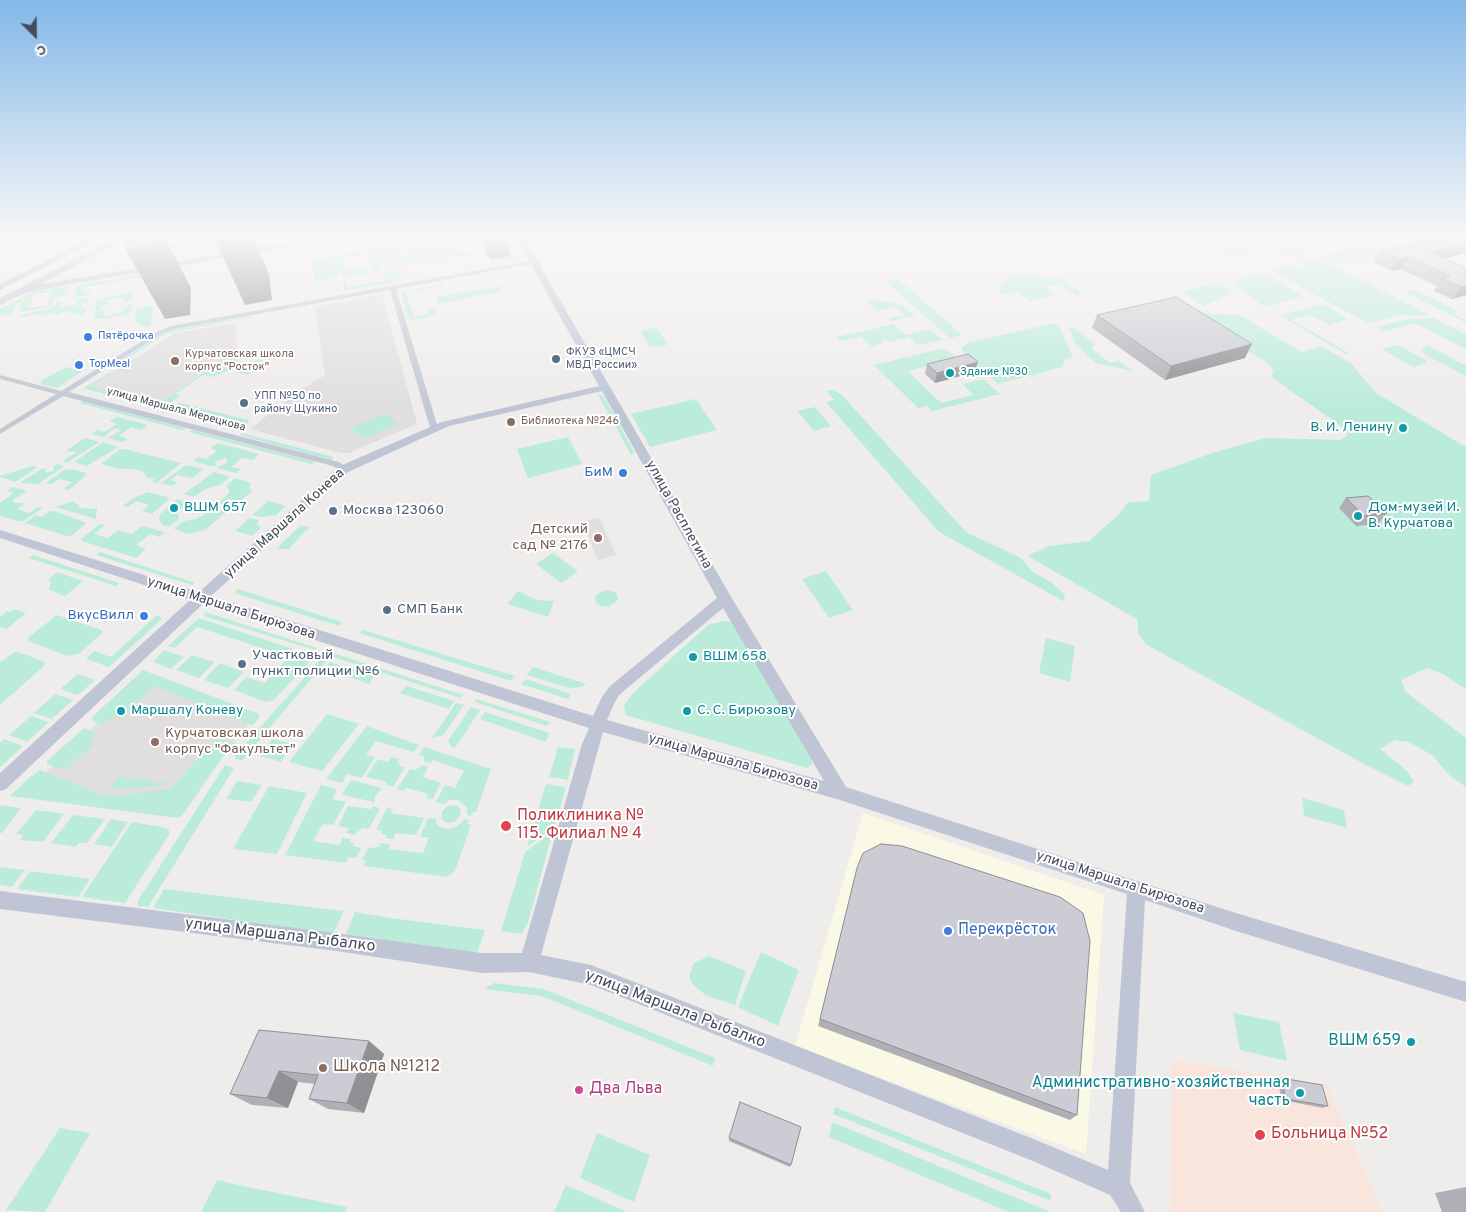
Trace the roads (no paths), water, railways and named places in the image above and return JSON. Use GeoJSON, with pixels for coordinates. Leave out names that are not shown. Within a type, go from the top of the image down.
{"type":"FeatureCollection","features":[{"type":"Feature","properties":{"kind":"street"},"geometry":{"type":"LineString","coordinates":[[0,302],[18,293]]}},
{"type":"Feature","properties":{"kind":"street"},"geometry":{"type":"LineString","coordinates":[[0,432],[159,333],[172,327],[367,293]]}},
{"type":"Feature","properties":{"kind":"street"},"geometry":{"type":"LineString","coordinates":[[394,293],[434,428]]}},
{"type":"Feature","properties":{"kind":"street","name":"улица Расплетина"},"geometry":{"type":"LineString","coordinates":[[552,293],[725,599],[840,793]]}},
{"type":"Feature","properties":{"kind":"street","name":"улица Маршала Мерецкова"},"geometry":{"type":"LineString","coordinates":[[0,377],[336,464],[344,469]]}},
{"type":"Feature","properties":{"kind":"street","name":"улица Маршала Конева"},"geometry":{"type":"LineString","coordinates":[[0,784],[344,469],[434,428],[606,387]]}},
{"type":"Feature","properties":{"kind":"street","name":"улица Маршала Бирюзова"},"geometry":{"type":"LineString","coordinates":[[0,534],[597,724],[840,793],[1272,933],[1466,992]]}},
{"type":"Feature","properties":{"kind":"street"},"geometry":{"type":"LineString","coordinates":[[529,962],[597,724],[614,691],[725,599]]}},
{"type":"Feature","properties":{"kind":"street"},"geometry":{"type":"LineString","coordinates":[[1133,1212],[1118,1187],[1136,888]]}},
{"type":"Feature","properties":{"kind":"street","name":"улица Маршала Рыбалко"},"geometry":{"type":"LineString","coordinates":[[0,900],[326,941],[482,963],[529,962],[591,975],[1036,1151],[1118,1187]]}},
{"type":"Feature","properties":{"kind":"place","name":"Пятёрочка"},"geometry":{"type":"Point","coordinates":[88,337]}},
{"type":"Feature","properties":{"kind":"place","name":"ФКУЗ «ЦМСЧ МВД России»"},"geometry":{"type":"Point","coordinates":[556,359]}},
{"type":"Feature","properties":{"kind":"place","name":"Курчатовская школа корпус \"Росток\""},"geometry":{"type":"Point","coordinates":[175,361]}},
{"type":"Feature","properties":{"kind":"place","name":"TopMeal"},"geometry":{"type":"Point","coordinates":[79,365]}},
{"type":"Feature","properties":{"kind":"place","name":"Здание №30"},"geometry":{"type":"Point","coordinates":[950,373]}},
{"type":"Feature","properties":{"kind":"place","name":"УПП №50 по району Щукино"},"geometry":{"type":"Point","coordinates":[244,403]}},
{"type":"Feature","properties":{"kind":"place","name":"Библиотека №246"},"geometry":{"type":"Point","coordinates":[511,422]}},
{"type":"Feature","properties":{"kind":"place","name":"В. И. Ленину"},"geometry":{"type":"Point","coordinates":[1403,428]}},
{"type":"Feature","properties":{"kind":"place","name":"БиМ"},"geometry":{"type":"Point","coordinates":[623,473]}},
{"type":"Feature","properties":{"kind":"place","name":"ВШM 657"},"geometry":{"type":"Point","coordinates":[174,508]}},
{"type":"Feature","properties":{"kind":"place","name":"Москва 123060"},"geometry":{"type":"Point","coordinates":[333,511]}},
{"type":"Feature","properties":{"kind":"place","name":"Дом-музей И. В. Курчатова"},"geometry":{"type":"Point","coordinates":[1358,516]}},
{"type":"Feature","properties":{"kind":"place","name":"Детский сад № 2176"},"geometry":{"type":"Point","coordinates":[598,538]}},
{"type":"Feature","properties":{"kind":"place","name":"СМП Банк"},"geometry":{"type":"Point","coordinates":[387,610]}},
{"type":"Feature","properties":{"kind":"place","name":"ВкусВилл"},"geometry":{"type":"Point","coordinates":[144,616]}},
{"type":"Feature","properties":{"kind":"place","name":"ВШM 658"},"geometry":{"type":"Point","coordinates":[693,657]}},
{"type":"Feature","properties":{"kind":"place","name":"Участковый пункт полиции №6"},"geometry":{"type":"Point","coordinates":[242,664]}},
{"type":"Feature","properties":{"kind":"place","name":"Маршалу Коневу"},"geometry":{"type":"Point","coordinates":[121,711]}},
{"type":"Feature","properties":{"kind":"place","name":"С. С. Бирюзову"},"geometry":{"type":"Point","coordinates":[687,711]}},
{"type":"Feature","properties":{"kind":"place","name":"Курчатовская школа корпус \"Факультет\""},"geometry":{"type":"Point","coordinates":[155,742]}},
{"type":"Feature","properties":{"kind":"place","name":"Поликлиника № 115. Филиал № 4"},"geometry":{"type":"Point","coordinates":[506,826]}},
{"type":"Feature","properties":{"kind":"place","name":"Перекрёсток"},"geometry":{"type":"Point","coordinates":[948,931]}},
{"type":"Feature","properties":{"kind":"place","name":"BШМ 659"},"geometry":{"type":"Point","coordinates":[1411,1042]}},
{"type":"Feature","properties":{"kind":"place","name":"Школа №1212"},"geometry":{"type":"Point","coordinates":[323,1068]}},
{"type":"Feature","properties":{"kind":"place","name":"Два Льва"},"geometry":{"type":"Point","coordinates":[579,1090]}},
{"type":"Feature","properties":{"kind":"place","name":"Административно-хозяйственная часть"},"geometry":{"type":"Point","coordinates":[1300,1093]}},
{"type":"Feature","properties":{"kind":"place","name":"Больница №52"},"geometry":{"type":"Point","coordinates":[1260,1135]}}]}
